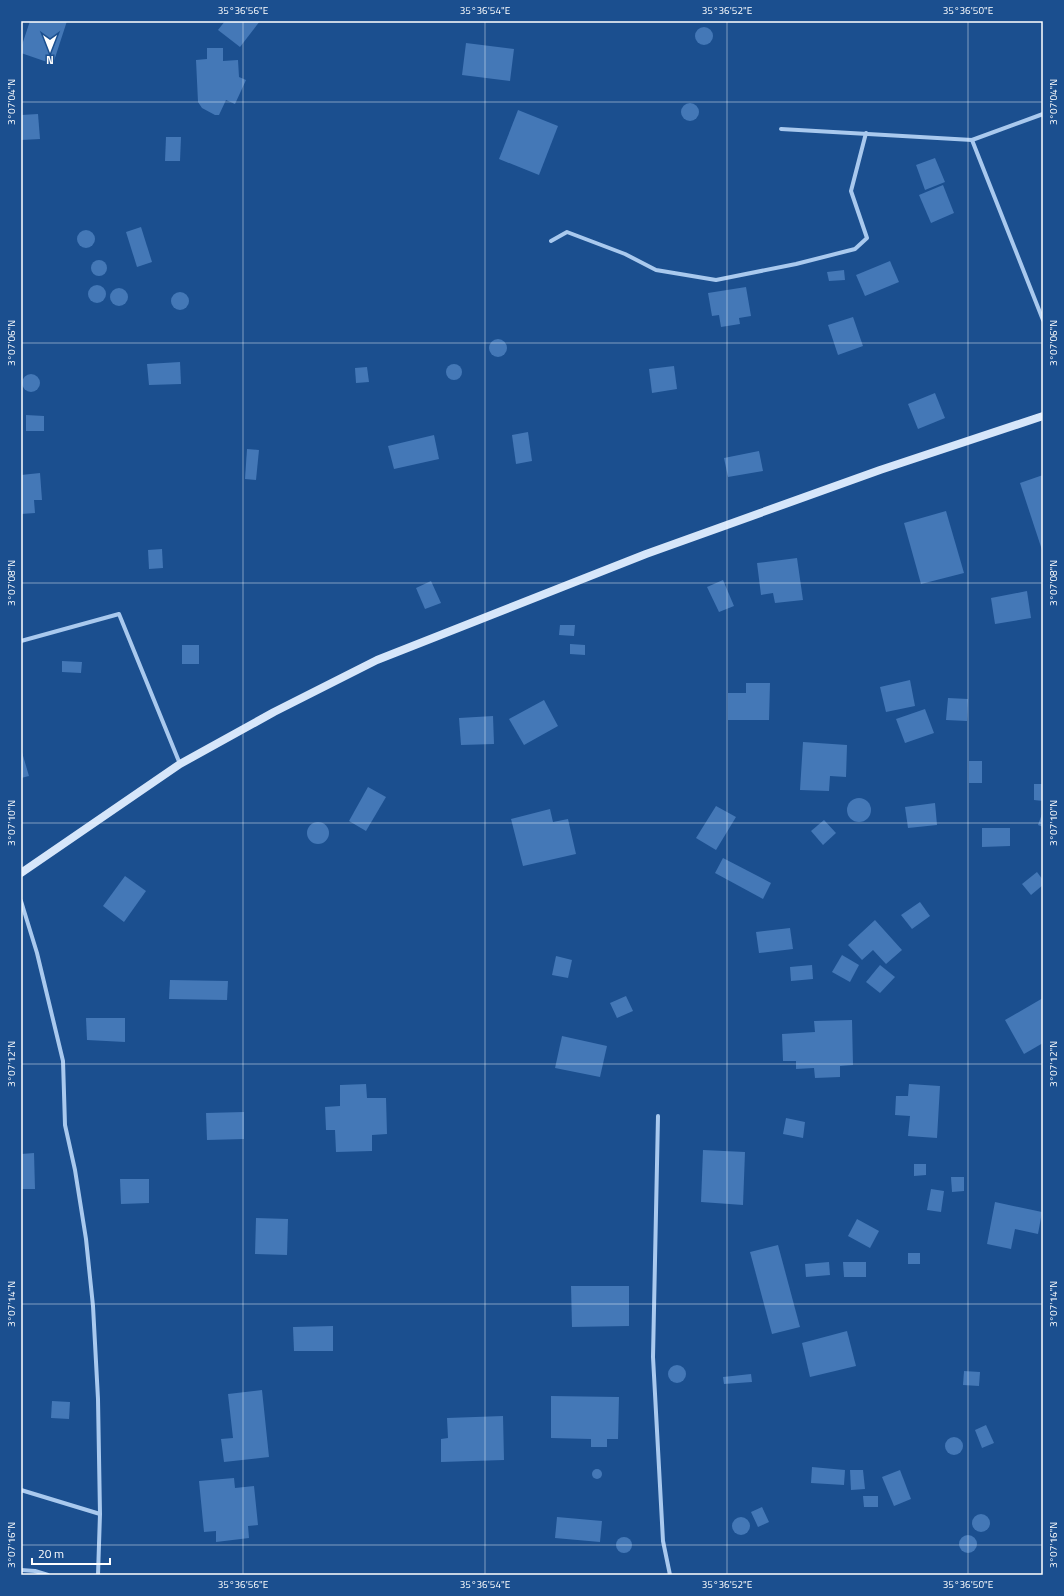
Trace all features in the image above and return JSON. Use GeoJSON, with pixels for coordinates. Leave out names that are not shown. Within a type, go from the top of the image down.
{"type":"FeatureCollection","features":[{"type":"Feature","properties":{"kind":"street"},"geometry":{"type":"LineString","coordinates":[[781,128],[972,140],[1043,114]]}},
{"type":"Feature","properties":{"kind":"street"},"geometry":{"type":"LineString","coordinates":[[551,241],[567,232],[625,254],[656,270],[716,280],[796,264],[855,249],[867,238],[851,191],[866,133]]}},
{"type":"Feature","properties":{"kind":"street"},"geometry":{"type":"LineString","coordinates":[[972,140],[1043,320]]}},
{"type":"Feature","properties":{"kind":"street"},"geometry":{"type":"LineString","coordinates":[[21,873],[180,764],[274,712],[377,660],[646,554],[880,470],[1043,416]]}},
{"type":"Feature","properties":{"kind":"street"},"geometry":{"type":"LineString","coordinates":[[21,641],[119,614],[180,764]]}},
{"type":"Feature","properties":{"kind":"street"},"geometry":{"type":"LineString","coordinates":[[21,901],[37,953],[63,1060],[65,1125],[75,1170],[86,1239],[93,1306],[98,1399],[100,1514],[98,1575]]}},
{"type":"Feature","properties":{"kind":"street"},"geometry":{"type":"LineString","coordinates":[[658,1116],[653,1357],[663,1541],[670,1575]]}},
{"type":"Feature","properties":{"kind":"street"},"geometry":{"type":"LineString","coordinates":[[21,1490],[100,1514]]}},
{"type":"Feature","properties":{"kind":"street"},"geometry":{"type":"LineString","coordinates":[[21,1570],[35,1571],[48,1575]]}},
{"type":"Feature","properties":{"kind":"building"},"geometry":{"type":"Polygon","coordinates":[[[30,21],[67,21],[53,64],[21,53],[21,48],[30,21]]]}},
{"type":"Feature","properties":{"kind":"building"},"geometry":{"type":"Polygon","coordinates":[[[225,21],[260,21],[240,47],[218,30],[225,21]]]}},
{"type":"Feature","properties":{"kind":"building"},"geometry":{"type":"Polygon","coordinates":[[[704,27],[710,30],[713,36],[710,42],[704,45],[698,42],[695,36],[698,30],[704,27]]]}},
{"type":"Feature","properties":{"kind":"building"},"geometry":{"type":"Polygon","coordinates":[[[466,43],[514,49],[510,81],[462,75],[466,43]]]}},
{"type":"Feature","properties":{"kind":"building"},"geometry":{"type":"Polygon","coordinates":[[[207,48],[223,48],[223,61],[238,60],[239,77],[246,80],[235,104],[226,100],[219,115],[215,115],[202,108],[198,102],[196,60],[207,59],[207,48]]]}},
{"type":"Feature","properties":{"kind":"building"},"geometry":{"type":"Polygon","coordinates":[[[690,103],[696,106],[699,112],[696,118],[690,121],[684,118],[681,112],[684,106],[690,103]]]}},
{"type":"Feature","properties":{"kind":"building"},"geometry":{"type":"Polygon","coordinates":[[[518,110],[558,126],[539,175],[499,159],[518,110]]]}},
{"type":"Feature","properties":{"kind":"building"},"geometry":{"type":"Polygon","coordinates":[[[38,114],[40,139],[21,140],[21,115],[38,114]]]}},
{"type":"Feature","properties":{"kind":"building"},"geometry":{"type":"Polygon","coordinates":[[[166,137],[181,137],[180,161],[165,161],[166,137]]]}},
{"type":"Feature","properties":{"kind":"building"},"geometry":{"type":"Polygon","coordinates":[[[935,158],[945,182],[925,190],[916,165],[935,158]]]}},
{"type":"Feature","properties":{"kind":"building"},"geometry":{"type":"Polygon","coordinates":[[[943,185],[954,213],[931,223],[919,195],[943,185]]]}},
{"type":"Feature","properties":{"kind":"building"},"geometry":{"type":"Polygon","coordinates":[[[141,227],[152,262],[137,267],[126,232],[141,227]]]}},
{"type":"Feature","properties":{"kind":"building"},"geometry":{"type":"Polygon","coordinates":[[[86,230],[92,233],[95,239],[92,245],[86,248],[80,245],[77,239],[80,233],[86,230]]]}},
{"type":"Feature","properties":{"kind":"building"},"geometry":{"type":"Polygon","coordinates":[[[96,260],[102,260],[107,265],[105,274],[102,276],[96,276],[91,271],[91,265],[96,260]]]}},
{"type":"Feature","properties":{"kind":"building"},"geometry":{"type":"Polygon","coordinates":[[[890,261],[899,282],[865,296],[856,275],[890,261]]]}},
{"type":"Feature","properties":{"kind":"building"},"geometry":{"type":"Polygon","coordinates":[[[844,270],[845,280],[829,281],[827,272],[844,270]]]}},
{"type":"Feature","properties":{"kind":"building"},"geometry":{"type":"Polygon","coordinates":[[[97,285],[103,288],[106,294],[103,300],[97,303],[91,300],[88,294],[91,288],[97,285]]]}},
{"type":"Feature","properties":{"kind":"building"},"geometry":{"type":"Polygon","coordinates":[[[746,287],[751,316],[739,318],[740,324],[721,327],[719,315],[712,316],[708,293],[746,287]]]}},
{"type":"Feature","properties":{"kind":"building"},"geometry":{"type":"Polygon","coordinates":[[[119,288],[125,291],[128,297],[125,303],[119,306],[113,303],[110,297],[113,291],[119,288]]]}},
{"type":"Feature","properties":{"kind":"building"},"geometry":{"type":"Polygon","coordinates":[[[180,292],[186,295],[189,301],[186,307],[180,310],[174,307],[171,301],[174,295],[180,292]]]}},
{"type":"Feature","properties":{"kind":"building"},"geometry":{"type":"Polygon","coordinates":[[[853,317],[863,346],[838,355],[828,325],[853,317]]]}},
{"type":"Feature","properties":{"kind":"building"},"geometry":{"type":"Polygon","coordinates":[[[498,339],[504,342],[507,348],[504,354],[498,357],[492,354],[489,348],[492,342],[498,339]]]}},
{"type":"Feature","properties":{"kind":"building"},"geometry":{"type":"Polygon","coordinates":[[[180,362],[181,384],[149,385],[147,364],[180,362]]]}},
{"type":"Feature","properties":{"kind":"building"},"geometry":{"type":"Polygon","coordinates":[[[451,364],[457,364],[462,369],[460,378],[457,380],[451,380],[446,375],[446,369],[451,364]]]}},
{"type":"Feature","properties":{"kind":"building"},"geometry":{"type":"Polygon","coordinates":[[[674,366],[677,389],[652,393],[649,369],[674,366]]]}},
{"type":"Feature","properties":{"kind":"building"},"geometry":{"type":"Polygon","coordinates":[[[367,367],[369,382],[356,383],[355,368],[367,367]]]}},
{"type":"Feature","properties":{"kind":"building"},"geometry":{"type":"Polygon","coordinates":[[[31,374],[37,377],[40,383],[37,389],[31,392],[25,389],[22,383],[25,377],[31,374]]]}},
{"type":"Feature","properties":{"kind":"building"},"geometry":{"type":"Polygon","coordinates":[[[935,393],[945,418],[918,429],[908,404],[935,393]]]}},
{"type":"Feature","properties":{"kind":"building"},"geometry":{"type":"Polygon","coordinates":[[[26,415],[44,416],[44,431],[26,431],[26,415]]]}},
{"type":"Feature","properties":{"kind":"building"},"geometry":{"type":"Polygon","coordinates":[[[528,432],[532,461],[516,464],[512,435],[528,432]]]}},
{"type":"Feature","properties":{"kind":"building"},"geometry":{"type":"Polygon","coordinates":[[[434,435],[439,459],[394,469],[388,446],[434,435]]]}},
{"type":"Feature","properties":{"kind":"building"},"geometry":{"type":"Polygon","coordinates":[[[247,449],[259,450],[256,480],[245,479],[247,449]]]}},
{"type":"Feature","properties":{"kind":"building"},"geometry":{"type":"Polygon","coordinates":[[[759,451],[763,471],[728,477],[724,458],[759,451]]]}},
{"type":"Feature","properties":{"kind":"building"},"geometry":{"type":"Polygon","coordinates":[[[40,473],[42,500],[34,500],[35,513],[21,514],[21,475],[40,473]]]}},
{"type":"Feature","properties":{"kind":"building"},"geometry":{"type":"Polygon","coordinates":[[[1043,475],[1043,553],[1020,483],[1043,475]]]}},
{"type":"Feature","properties":{"kind":"building"},"geometry":{"type":"Polygon","coordinates":[[[946,511],[964,573],[921,584],[904,523],[946,511]]]}},
{"type":"Feature","properties":{"kind":"building"},"geometry":{"type":"Polygon","coordinates":[[[162,549],[163,568],[149,569],[148,550],[162,549]]]}},
{"type":"Feature","properties":{"kind":"building"},"geometry":{"type":"Polygon","coordinates":[[[797,558],[803,600],[775,603],[773,593],[761,595],[757,563],[797,558]]]}},
{"type":"Feature","properties":{"kind":"building"},"geometry":{"type":"Polygon","coordinates":[[[723,580],[734,606],[719,612],[707,587],[723,580]]]}},
{"type":"Feature","properties":{"kind":"building"},"geometry":{"type":"Polygon","coordinates":[[[431,581],[441,603],[425,609],[416,588],[431,581]]]}},
{"type":"Feature","properties":{"kind":"building"},"geometry":{"type":"Polygon","coordinates":[[[1027,591],[1031,618],[995,624],[991,598],[1027,591]]]}},
{"type":"Feature","properties":{"kind":"building"},"geometry":{"type":"Polygon","coordinates":[[[560,625],[575,625],[574,636],[559,635],[560,625]]]}},
{"type":"Feature","properties":{"kind":"building"},"geometry":{"type":"Polygon","coordinates":[[[570,644],[585,645],[585,655],[570,654],[570,644]]]}},
{"type":"Feature","properties":{"kind":"building"},"geometry":{"type":"Polygon","coordinates":[[[182,645],[199,645],[199,664],[182,664],[182,645]]]}},
{"type":"Feature","properties":{"kind":"building"},"geometry":{"type":"Polygon","coordinates":[[[62,661],[82,662],[81,673],[62,672],[62,661]]]}},
{"type":"Feature","properties":{"kind":"building"},"geometry":{"type":"Polygon","coordinates":[[[910,680],[915,706],[886,712],[880,687],[910,680]]]}},
{"type":"Feature","properties":{"kind":"building"},"geometry":{"type":"Polygon","coordinates":[[[746,683],[770,683],[769,720],[728,720],[728,693],[746,693],[746,683]]]}},
{"type":"Feature","properties":{"kind":"building"},"geometry":{"type":"Polygon","coordinates":[[[948,698],[968,699],[967,721],[946,720],[948,698]]]}},
{"type":"Feature","properties":{"kind":"building"},"geometry":{"type":"Polygon","coordinates":[[[544,700],[558,726],[524,745],[509,719],[544,700]]]}},
{"type":"Feature","properties":{"kind":"building"},"geometry":{"type":"Polygon","coordinates":[[[925,709],[934,733],[905,743],[896,719],[925,709]]]}},
{"type":"Feature","properties":{"kind":"building"},"geometry":{"type":"Polygon","coordinates":[[[493,716],[494,744],[461,745],[459,718],[493,716]]]}},
{"type":"Feature","properties":{"kind":"building"},"geometry":{"type":"Polygon","coordinates":[[[803,742],[847,745],[846,777],[830,776],[829,791],[800,790],[803,742]]]}},
{"type":"Feature","properties":{"kind":"building"},"geometry":{"type":"Polygon","coordinates":[[[21,749],[29,776],[21,778],[21,749]]]}},
{"type":"Feature","properties":{"kind":"building"},"geometry":{"type":"Polygon","coordinates":[[[969,761],[982,761],[982,783],[969,783],[969,761]]]}},
{"type":"Feature","properties":{"kind":"building"},"geometry":{"type":"Polygon","coordinates":[[[1034,784],[1043,784],[1043,801],[1034,800],[1034,784]]]}},
{"type":"Feature","properties":{"kind":"building"},"geometry":{"type":"Polygon","coordinates":[[[368,787],[386,797],[366,831],[349,821],[368,787]]]}},
{"type":"Feature","properties":{"kind":"building"},"geometry":{"type":"Polygon","coordinates":[[[859,798],[867,802],[871,810],[867,818],[859,822],[851,818],[847,810],[851,802],[859,798]]]}},
{"type":"Feature","properties":{"kind":"building"},"geometry":{"type":"Polygon","coordinates":[[[935,803],[937,825],[908,828],[905,807],[935,803]]]}},
{"type":"Feature","properties":{"kind":"building"},"geometry":{"type":"Polygon","coordinates":[[[716,806],[736,817],[716,850],[696,838],[716,806]]]}},
{"type":"Feature","properties":{"kind":"building"},"geometry":{"type":"Polygon","coordinates":[[[550,809],[553,822],[568,819],[576,854],[523,866],[511,819],[550,809]]]}},
{"type":"Feature","properties":{"kind":"building"},"geometry":{"type":"Polygon","coordinates":[[[1043,811],[1043,827],[1038,825],[1043,811]]]}},
{"type":"Feature","properties":{"kind":"building"},"geometry":{"type":"Polygon","coordinates":[[[824,820],[836,833],[823,845],[811,831],[824,820]]]}},
{"type":"Feature","properties":{"kind":"building"},"geometry":{"type":"Polygon","coordinates":[[[318,822],[326,825],[329,833],[326,841],[318,844],[310,841],[307,833],[310,825],[318,822]]]}},
{"type":"Feature","properties":{"kind":"building"},"geometry":{"type":"Polygon","coordinates":[[[982,828],[1010,828],[1010,846],[982,847],[982,828]]]}},
{"type":"Feature","properties":{"kind":"building"},"geometry":{"type":"Polygon","coordinates":[[[723,858],[771,883],[763,899],[715,873],[723,858]]]}},
{"type":"Feature","properties":{"kind":"building"},"geometry":{"type":"Polygon","coordinates":[[[1037,872],[1043,880],[1043,885],[1031,895],[1022,884],[1037,872]]]}},
{"type":"Feature","properties":{"kind":"building"},"geometry":{"type":"Polygon","coordinates":[[[125,876],[146,891],[124,922],[103,906],[125,876]]]}},
{"type":"Feature","properties":{"kind":"building"},"geometry":{"type":"Polygon","coordinates":[[[920,902],[930,916],[912,929],[901,915],[920,902]]]}},
{"type":"Feature","properties":{"kind":"building"},"geometry":{"type":"Polygon","coordinates":[[[875,920],[902,950],[886,964],[873,950],[862,960],[848,945],[875,920]]]}},
{"type":"Feature","properties":{"kind":"building"},"geometry":{"type":"Polygon","coordinates":[[[790,928],[793,949],[759,953],[756,932],[790,928]]]}},
{"type":"Feature","properties":{"kind":"building"},"geometry":{"type":"Polygon","coordinates":[[[842,955],[859,965],[850,982],[832,972],[842,955]]]}},
{"type":"Feature","properties":{"kind":"building"},"geometry":{"type":"Polygon","coordinates":[[[556,956],[572,960],[568,978],[552,975],[556,956]]]}},
{"type":"Feature","properties":{"kind":"building"},"geometry":{"type":"Polygon","coordinates":[[[812,965],[813,979],[791,981],[790,967],[812,965]]]}},
{"type":"Feature","properties":{"kind":"building"},"geometry":{"type":"Polygon","coordinates":[[[880,965],[895,977],[880,993],[866,982],[880,965]]]}},
{"type":"Feature","properties":{"kind":"building"},"geometry":{"type":"Polygon","coordinates":[[[170,980],[228,981],[227,1000],[169,999],[170,980]]]}},
{"type":"Feature","properties":{"kind":"building"},"geometry":{"type":"Polygon","coordinates":[[[626,996],[633,1011],[617,1018],[610,1003],[626,996]]]}},
{"type":"Feature","properties":{"kind":"building"},"geometry":{"type":"Polygon","coordinates":[[[1043,998],[1043,1043],[1024,1054],[1005,1020],[1043,998]]]}},
{"type":"Feature","properties":{"kind":"building"},"geometry":{"type":"Polygon","coordinates":[[[86,1018],[125,1018],[125,1042],[87,1040],[86,1018]]]}},
{"type":"Feature","properties":{"kind":"building"},"geometry":{"type":"Polygon","coordinates":[[[852,1020],[853,1065],[840,1066],[840,1077],[815,1078],[814,1068],[796,1069],[796,1061],[783,1061],[782,1034],[815,1032],[814,1021],[852,1020]]]}},
{"type":"Feature","properties":{"kind":"building"},"geometry":{"type":"Polygon","coordinates":[[[562,1036],[607,1046],[600,1077],[555,1068],[562,1036]]]}},
{"type":"Feature","properties":{"kind":"building"},"geometry":{"type":"Polygon","coordinates":[[[366,1084],[367,1098],[386,1098],[387,1134],[372,1135],[372,1151],[336,1152],[335,1130],[326,1130],[325,1107],[340,1106],[340,1085],[366,1084]]]}},
{"type":"Feature","properties":{"kind":"building"},"geometry":{"type":"Polygon","coordinates":[[[909,1084],[940,1086],[937,1138],[908,1136],[910,1116],[895,1115],[896,1096],[908,1096],[909,1084]]]}},
{"type":"Feature","properties":{"kind":"building"},"geometry":{"type":"Polygon","coordinates":[[[244,1112],[244,1139],[207,1140],[206,1113],[244,1112]]]}},
{"type":"Feature","properties":{"kind":"building"},"geometry":{"type":"Polygon","coordinates":[[[786,1118],[805,1122],[803,1138],[783,1134],[786,1118]]]}},
{"type":"Feature","properties":{"kind":"building"},"geometry":{"type":"Polygon","coordinates":[[[703,1150],[745,1152],[743,1205],[701,1202],[703,1150]]]}},
{"type":"Feature","properties":{"kind":"building"},"geometry":{"type":"Polygon","coordinates":[[[34,1153],[35,1189],[21,1189],[21,1154],[34,1153]]]}},
{"type":"Feature","properties":{"kind":"building"},"geometry":{"type":"Polygon","coordinates":[[[914,1164],[926,1164],[926,1175],[914,1176],[914,1164]]]}},
{"type":"Feature","properties":{"kind":"building"},"geometry":{"type":"Polygon","coordinates":[[[951,1177],[964,1177],[964,1191],[952,1192],[951,1177]]]}},
{"type":"Feature","properties":{"kind":"building"},"geometry":{"type":"Polygon","coordinates":[[[120,1179],[149,1179],[149,1203],[121,1204],[120,1179]]]}},
{"type":"Feature","properties":{"kind":"building"},"geometry":{"type":"Polygon","coordinates":[[[931,1189],[944,1191],[941,1212],[927,1210],[931,1189]]]}},
{"type":"Feature","properties":{"kind":"building"},"geometry":{"type":"Polygon","coordinates":[[[995,1202],[1042,1212],[1038,1234],[1015,1229],[1011,1249],[987,1244],[995,1202]]]}},
{"type":"Feature","properties":{"kind":"building"},"geometry":{"type":"Polygon","coordinates":[[[256,1218],[288,1219],[287,1255],[255,1254],[256,1218]]]}},
{"type":"Feature","properties":{"kind":"building"},"geometry":{"type":"Polygon","coordinates":[[[857,1219],[879,1231],[870,1248],[848,1236],[857,1219]]]}},
{"type":"Feature","properties":{"kind":"building"},"geometry":{"type":"Polygon","coordinates":[[[778,1245],[800,1327],[772,1334],[750,1252],[778,1245]]]}},
{"type":"Feature","properties":{"kind":"building"},"geometry":{"type":"Polygon","coordinates":[[[908,1253],[920,1253],[920,1264],[908,1264],[908,1253]]]}},
{"type":"Feature","properties":{"kind":"building"},"geometry":{"type":"Polygon","coordinates":[[[829,1262],[830,1275],[806,1277],[805,1264],[829,1262]]]}},
{"type":"Feature","properties":{"kind":"building"},"geometry":{"type":"Polygon","coordinates":[[[843,1262],[866,1262],[866,1277],[844,1277],[843,1262]]]}},
{"type":"Feature","properties":{"kind":"building"},"geometry":{"type":"Polygon","coordinates":[[[571,1286],[629,1286],[629,1326],[572,1327],[571,1286]]]}},
{"type":"Feature","properties":{"kind":"building"},"geometry":{"type":"Polygon","coordinates":[[[333,1326],[333,1351],[294,1351],[293,1327],[333,1326]]]}},
{"type":"Feature","properties":{"kind":"building"},"geometry":{"type":"Polygon","coordinates":[[[847,1331],[856,1366],[810,1377],[802,1343],[847,1331]]]}},
{"type":"Feature","properties":{"kind":"building"},"geometry":{"type":"Polygon","coordinates":[[[673,1365],[681,1365],[686,1370],[684,1381],[681,1383],[673,1383],[668,1378],[668,1370],[673,1365]]]}},
{"type":"Feature","properties":{"kind":"building"},"geometry":{"type":"Polygon","coordinates":[[[964,1371],[980,1372],[979,1386],[963,1385],[964,1371]]]}},
{"type":"Feature","properties":{"kind":"building"},"geometry":{"type":"Polygon","coordinates":[[[751,1374],[752,1382],[724,1384],[723,1377],[751,1374]]]}},
{"type":"Feature","properties":{"kind":"building"},"geometry":{"type":"Polygon","coordinates":[[[262,1390],[269,1457],[224,1462],[221,1439],[233,1438],[228,1394],[262,1390]]]}},
{"type":"Feature","properties":{"kind":"building"},"geometry":{"type":"Polygon","coordinates":[[[551,1396],[619,1397],[618,1439],[607,1439],[607,1447],[591,1447],[591,1439],[551,1438],[551,1396]]]}},
{"type":"Feature","properties":{"kind":"building"},"geometry":{"type":"Polygon","coordinates":[[[52,1401],[70,1402],[69,1419],[51,1418],[52,1401]]]}},
{"type":"Feature","properties":{"kind":"building"},"geometry":{"type":"Polygon","coordinates":[[[503,1416],[504,1460],[441,1462],[441,1439],[448,1438],[447,1418],[503,1416]]]}},
{"type":"Feature","properties":{"kind":"building"},"geometry":{"type":"Polygon","coordinates":[[[986,1425],[994,1443],[982,1448],[975,1430],[986,1425]]]}},
{"type":"Feature","properties":{"kind":"building"},"geometry":{"type":"Polygon","coordinates":[[[950,1437],[958,1437],[963,1442],[961,1453],[958,1455],[950,1455],[945,1450],[945,1442],[950,1437]]]}},
{"type":"Feature","properties":{"kind":"building"},"geometry":{"type":"Polygon","coordinates":[[[812,1467],[845,1470],[844,1485],[811,1483],[812,1467]]]}},
{"type":"Feature","properties":{"kind":"building"},"geometry":{"type":"Polygon","coordinates":[[[597,1469],[602,1474],[597,1479],[592,1474],[597,1469]]]}},
{"type":"Feature","properties":{"kind":"building"},"geometry":{"type":"Polygon","coordinates":[[[850,1470],[863,1470],[865,1489],[851,1490],[850,1470]]]}},
{"type":"Feature","properties":{"kind":"building"},"geometry":{"type":"Polygon","coordinates":[[[900,1470],[911,1499],[894,1506],[882,1477],[900,1470]]]}},
{"type":"Feature","properties":{"kind":"building"},"geometry":{"type":"Polygon","coordinates":[[[234,1478],[235,1488],[254,1486],[258,1525],[248,1526],[249,1538],[216,1542],[216,1531],[204,1532],[199,1481],[234,1478]]]}},
{"type":"Feature","properties":{"kind":"building"},"geometry":{"type":"Polygon","coordinates":[[[863,1496],[878,1496],[878,1507],[864,1507],[863,1496]]]}},
{"type":"Feature","properties":{"kind":"building"},"geometry":{"type":"Polygon","coordinates":[[[762,1507],[769,1522],[758,1527],[751,1512],[762,1507]]]}},
{"type":"Feature","properties":{"kind":"building"},"geometry":{"type":"Polygon","coordinates":[[[977,1514],[985,1514],[990,1519],[988,1530],[985,1532],[977,1532],[972,1527],[972,1519],[977,1514]]]}},
{"type":"Feature","properties":{"kind":"building"},"geometry":{"type":"Polygon","coordinates":[[[557,1517],[602,1521],[600,1542],[555,1538],[557,1517]]]}},
{"type":"Feature","properties":{"kind":"building"},"geometry":{"type":"Polygon","coordinates":[[[737,1517],[745,1517],[750,1522],[748,1533],[745,1535],[737,1535],[732,1530],[732,1522],[737,1517]]]}},
{"type":"Feature","properties":{"kind":"building"},"geometry":{"type":"Polygon","coordinates":[[[968,1535],[975,1537],[977,1544],[975,1551],[968,1553],[961,1551],[959,1544],[961,1537],[968,1535]]]}},
{"type":"Feature","properties":{"kind":"building"},"geometry":{"type":"Polygon","coordinates":[[[621,1537],[627,1537],[632,1542],[630,1551],[627,1553],[621,1553],[616,1548],[616,1542],[621,1537]]]}}]}
